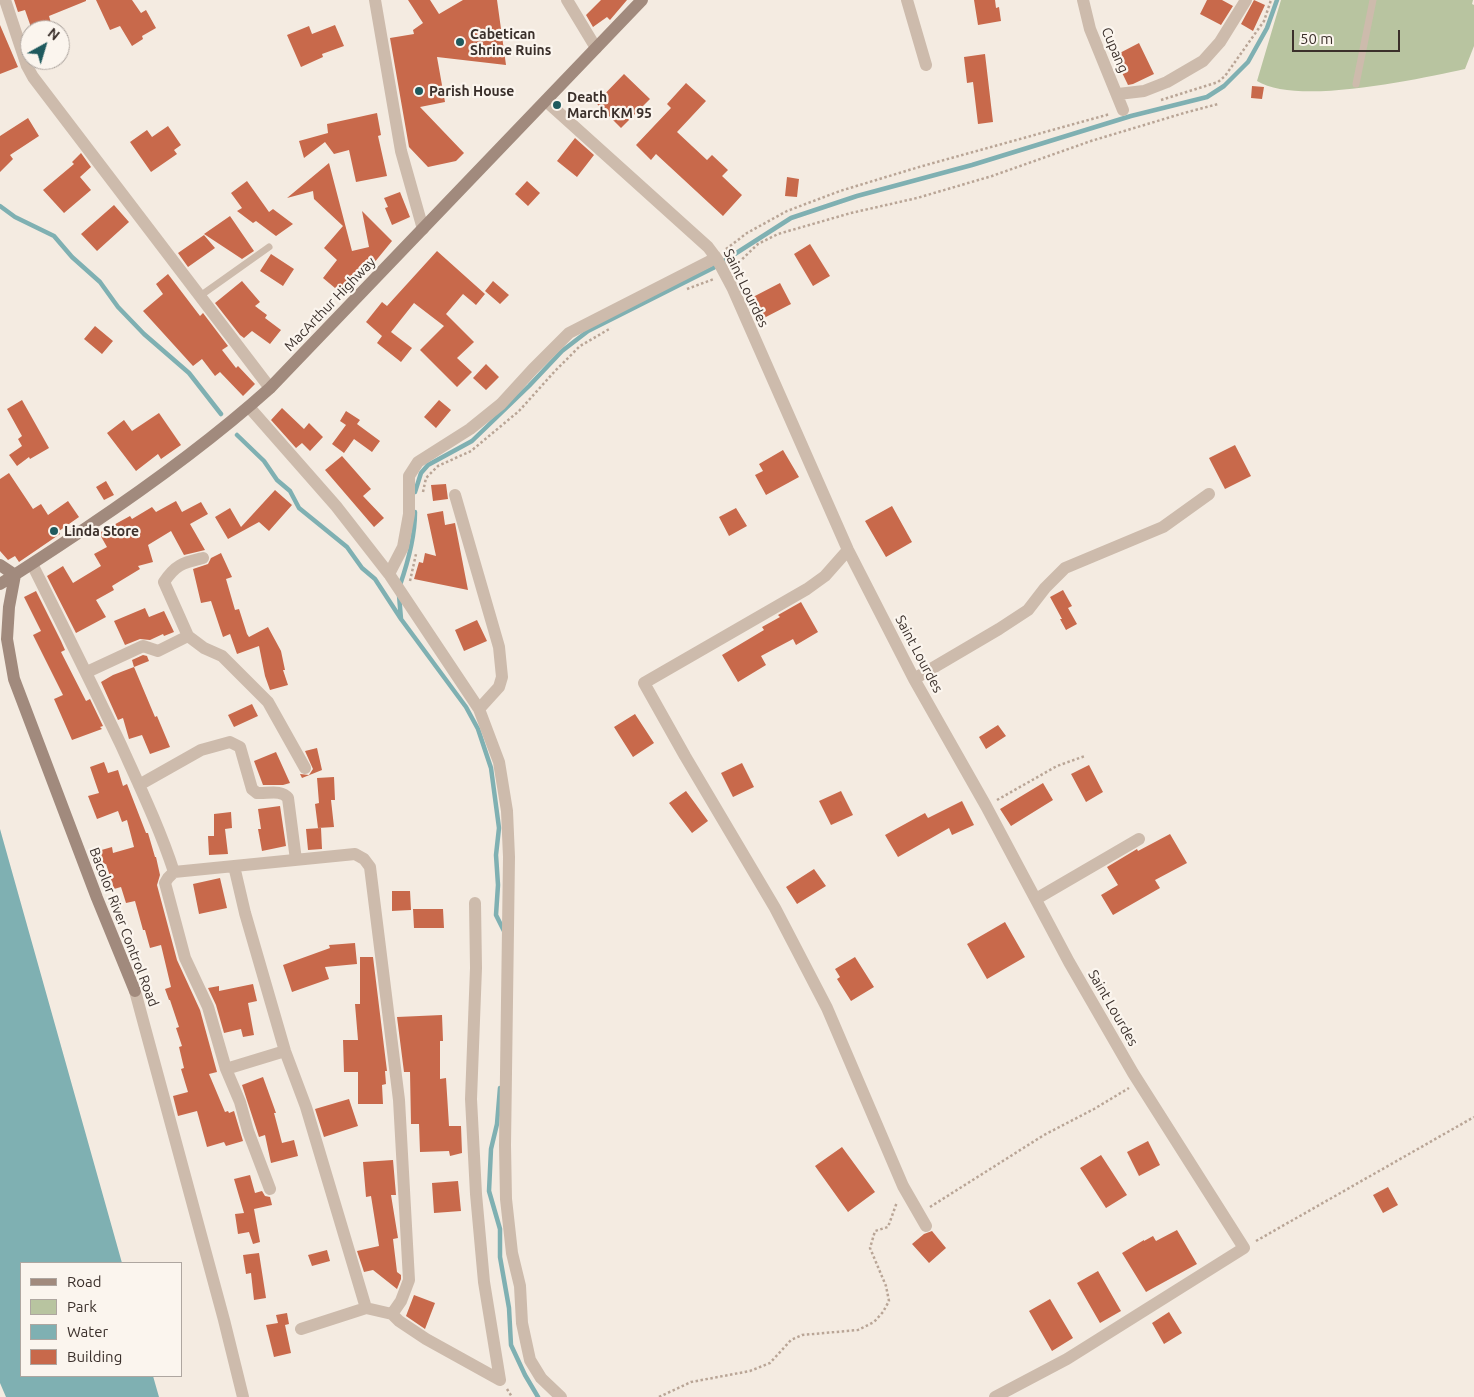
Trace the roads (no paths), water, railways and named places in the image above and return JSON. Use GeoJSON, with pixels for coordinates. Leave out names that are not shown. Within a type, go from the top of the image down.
{"type":"FeatureCollection","features":[{"type":"Feature","properties":{"kind":"main road","name":"MacArthur Highway"},"geometry":{"type":"LineString","coordinates":[[0,584],[173,467],[216,435],[270,388],[546,101],[636,2]]}},
{"type":"Feature","properties":{"kind":"main road"},"geometry":{"type":"LineString","coordinates":[[0,565],[15,575]]}},
{"type":"Feature","properties":{"kind":"main road","name":"Bacolor River Control Road"},"geometry":{"type":"LineString","coordinates":[[15,575],[9,607],[7,639],[14,679],[97,898],[135,991]]}},
{"type":"Feature","properties":{"kind":"street"},"geometry":{"type":"LineString","coordinates":[[5,0],[27,66],[33,77],[270,388]]}},
{"type":"Feature","properties":{"kind":"street"},"geometry":{"type":"LineString","coordinates":[[375,0],[400,151],[423,228]]}},
{"type":"Feature","properties":{"kind":"street"},"geometry":{"type":"LineString","coordinates":[[567,0],[596,48]]}},
{"type":"Feature","properties":{"kind":"street"},"geometry":{"type":"LineString","coordinates":[[907,0],[926,65]]}},
{"type":"Feature","properties":{"kind":"street","name":"Cupang"},"geometry":{"type":"LineString","coordinates":[[1083,0],[1090,29],[1123,110]]}},
{"type":"Feature","properties":{"kind":"street"},"geometry":{"type":"LineString","coordinates":[[1118,94],[1144,91],[1166,82],[1203,61],[1220,42],[1246,0]]}},
{"type":"Feature","properties":{"kind":"street","name":"Saint Lourdes"},"geometry":{"type":"LineString","coordinates":[[546,101],[686,226],[708,247],[716,258],[725,273],[848,550],[914,679],[1138,1082],[1244,1248],[1067,1359],[995,1397]]}},
{"type":"Feature","properties":{"kind":"street"},"geometry":{"type":"LineString","coordinates":[[392,578],[403,547],[409,514],[409,476],[418,462],[470,429],[501,404],[569,333],[716,258]]}},
{"type":"Feature","properties":{"kind":"street"},"geometry":{"type":"LineString","coordinates":[[249,407],[336,506],[392,578],[479,709],[499,762],[507,811],[509,857],[506,1199],[512,1253],[520,1286],[522,1323],[530,1360],[541,1378],[561,1397]]}},
{"type":"Feature","properties":{"kind":"street"},"geometry":{"type":"LineString","coordinates":[[914,679],[1028,610],[1045,588],[1065,568],[1163,527],[1209,494]]}},
{"type":"Feature","properties":{"kind":"street"},"geometry":{"type":"LineString","coordinates":[[455,495],[499,647],[502,677],[499,687],[479,709]]}},
{"type":"Feature","properties":{"kind":"street"},"geometry":{"type":"LineString","coordinates":[[848,550],[826,576],[644,684],[775,908],[828,1008],[903,1186],[926,1226]]}},
{"type":"Feature","properties":{"kind":"street"},"geometry":{"type":"LineString","coordinates":[[203,558],[179,564],[164,582],[188,636],[204,648],[222,656],[268,702],[305,768]]}},
{"type":"Feature","properties":{"kind":"street"},"geometry":{"type":"LineString","coordinates":[[32,564],[87,672],[139,785],[174,872]]}},
{"type":"Feature","properties":{"kind":"street"},"geometry":{"type":"LineString","coordinates":[[87,672],[142,646],[158,651],[188,636]]}},
{"type":"Feature","properties":{"kind":"street"},"geometry":{"type":"LineString","coordinates":[[139,785],[201,750],[230,742],[236,744],[240,748],[252,789],[257,793],[280,792],[288,798],[296,860]]}},
{"type":"Feature","properties":{"kind":"street"},"geometry":{"type":"LineString","coordinates":[[1036,899],[1139,839]]}},
{"type":"Feature","properties":{"kind":"street"},"geometry":{"type":"LineString","coordinates":[[270,1189],[248,1131],[240,1102],[226,1069],[208,1007],[185,958],[165,883],[174,872],[355,854],[364,859],[370,867],[398,1100],[408,1234],[409,1280],[401,1301],[392,1314]]}},
{"type":"Feature","properties":{"kind":"street"},"geometry":{"type":"LineString","coordinates":[[234,866],[245,913],[285,1051],[306,1107],[366,1308]]}},
{"type":"Feature","properties":{"kind":"street"},"geometry":{"type":"LineString","coordinates":[[301,1329],[366,1308],[392,1314],[426,1339],[500,1380],[484,1282],[476,1194],[471,1099],[476,903]]}},
{"type":"Feature","properties":{"kind":"street","name":"Bacolor River Control Road"},"geometry":{"type":"LineString","coordinates":[[135,991],[243,1397]]}},
{"type":"Feature","properties":{"kind":"street"},"geometry":{"type":"LineString","coordinates":[[226,1069],[285,1051]]}},
{"type":"Feature","properties":{"kind":"lane"},"geometry":{"type":"LineString","coordinates":[[1356,84],[1374,0]]}},
{"type":"Feature","properties":{"kind":"lane"},"geometry":{"type":"LineString","coordinates":[[200,296],[269,247]]}},
{"type":"Feature","properties":{"kind":"water"},"geometry":{"type":"Polygon","coordinates":[[[0,829],[122,1262],[20,1262],[20,1377],[153,1377],[159,1397],[6,1397],[0,1383],[0,829]]]}},
{"type":"Feature","properties":{"kind":"waterway"},"geometry":{"type":"LineString","coordinates":[[415,492],[421,473],[428,465],[472,441],[562,351],[588,331],[713,268],[791,218],[857,196],[972,165],[1131,116],[1207,97],[1224,86],[1248,62],[1267,28],[1277,0]]}},
{"type":"Feature","properties":{"kind":"waterway"},"geometry":{"type":"LineString","coordinates":[[0,206],[15,217],[54,236],[72,257],[100,282],[118,307],[144,334],[189,373],[221,414]]}},
{"type":"Feature","properties":{"kind":"waterway"},"geometry":{"type":"LineString","coordinates":[[237,435],[264,461],[277,480],[290,491],[299,508],[347,547],[362,568],[375,579],[401,619],[466,707],[478,729],[491,768],[499,828],[496,855],[498,885],[496,915],[504,931]]}},
{"type":"Feature","properties":{"kind":"waterway"},"geometry":{"type":"LineString","coordinates":[[400,585],[414,531],[415,512]]}},
{"type":"Feature","properties":{"kind":"waterway"},"geometry":{"type":"LineString","coordinates":[[399,595],[401,619]]}},
{"type":"Feature","properties":{"kind":"waterway"},"geometry":{"type":"LineString","coordinates":[[500,1088],[497,1124],[491,1149],[489,1191],[500,1229],[500,1257],[509,1308],[511,1345],[538,1397]]}},
{"type":"Feature","properties":{"kind":"place","name":"Cabetican Shrine Ruins"},"geometry":{"type":"Point","coordinates":[460,42]}},
{"type":"Feature","properties":{"kind":"place","name":"Parish House"},"geometry":{"type":"Point","coordinates":[419,91]}},
{"type":"Feature","properties":{"kind":"place","name":"Death March KM 95"},"geometry":{"type":"Point","coordinates":[557,105]}},
{"type":"Feature","properties":{"kind":"place","name":"Linda Store"},"geometry":{"type":"Point","coordinates":[54,531]}}]}
